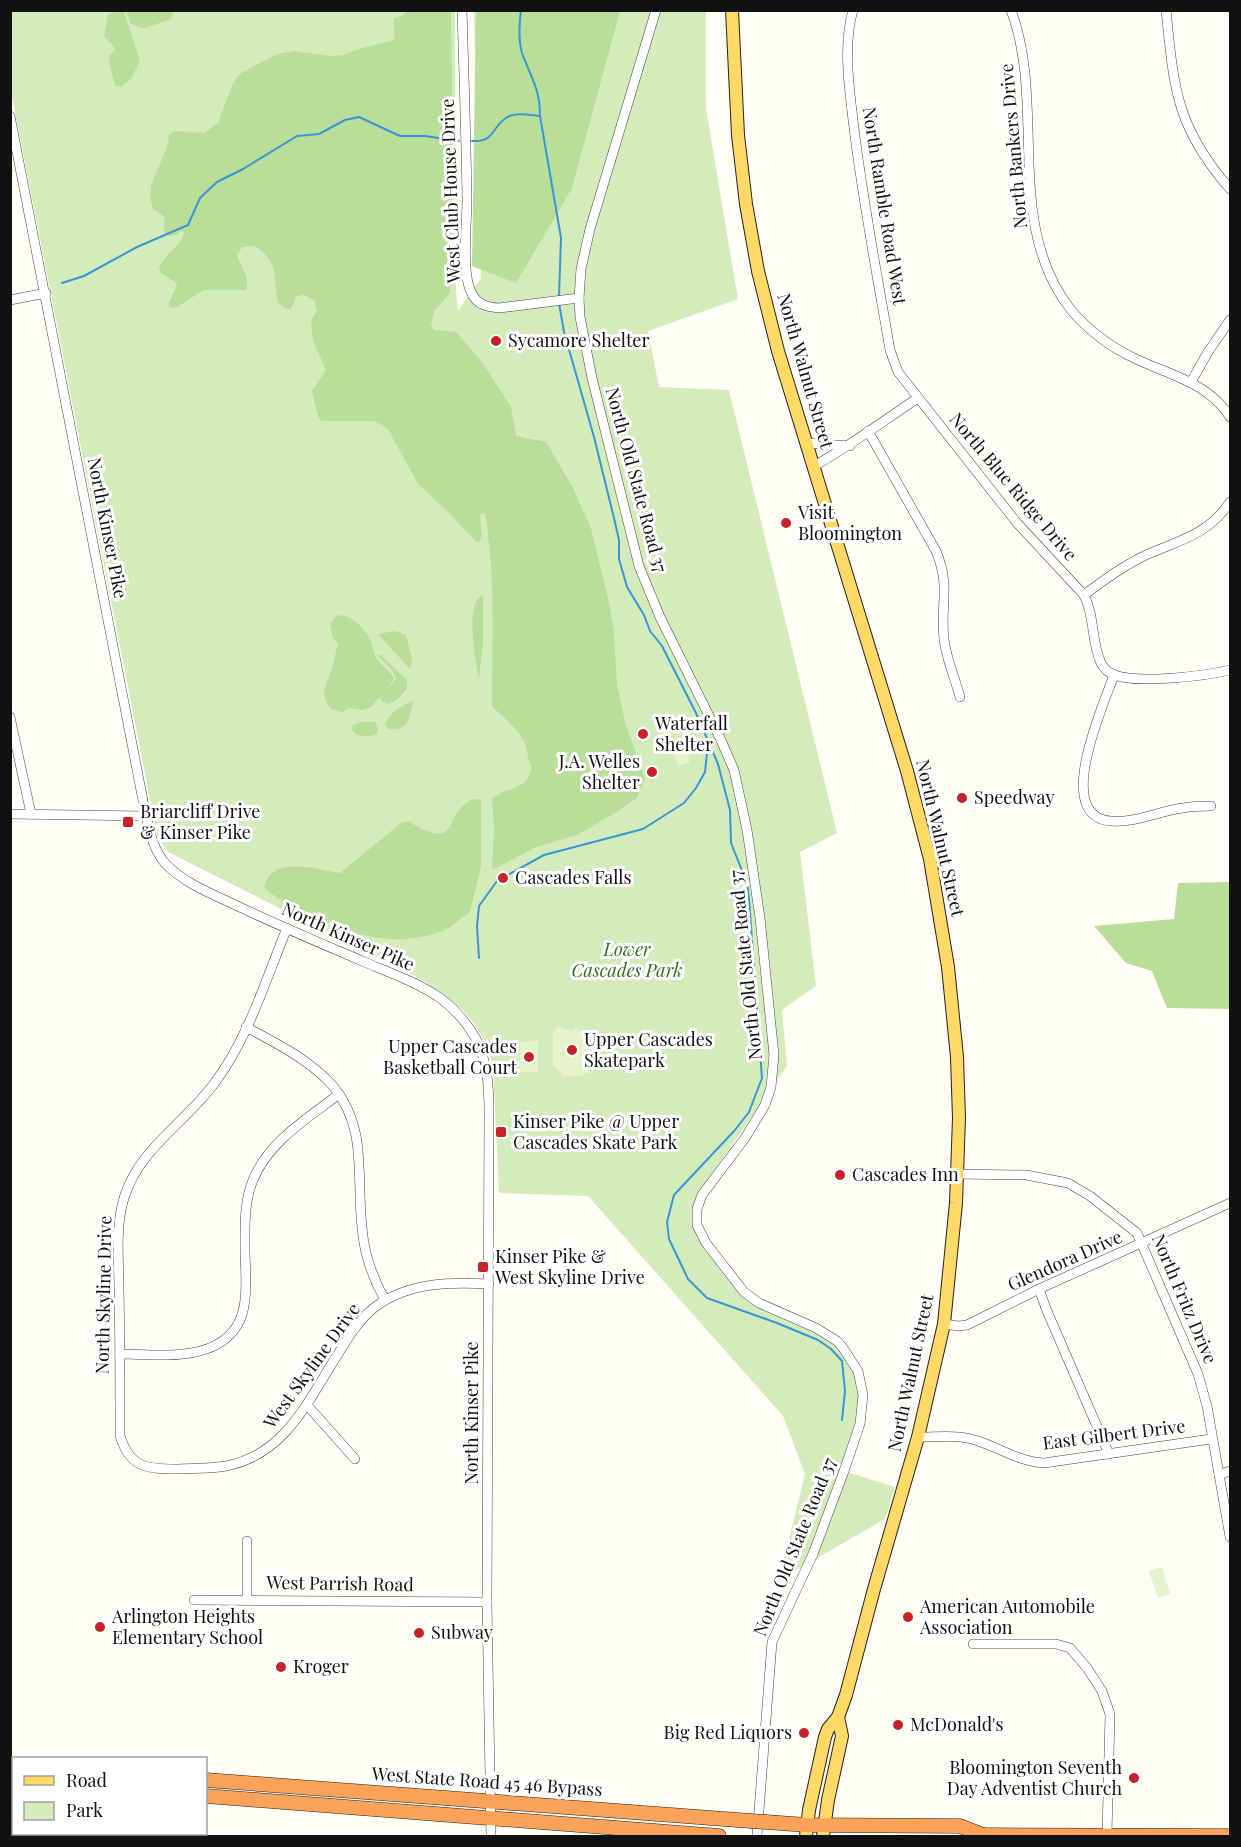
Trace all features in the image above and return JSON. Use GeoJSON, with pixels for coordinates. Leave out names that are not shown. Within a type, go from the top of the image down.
{"type":"FeatureCollection","features":[{"type":"Feature","properties":{"kind":"highway","name":"West State Road 45 46 Bypass"},"geometry":{"type":"LineString","coordinates":[[207,1780],[766,1822],[806,1831],[963,1826],[981,1836],[1230,1836]]}},
{"type":"Feature","properties":{"kind":"highway","name":"West State Road 45 46 Bypass"},"geometry":{"type":"LineString","coordinates":[[207,1796],[719,1836]]}},
{"type":"Feature","properties":{"kind":"main road","name":"North Walnut Street"},"geometry":{"type":"LineString","coordinates":[[732,10],[738,135],[754,248],[775,341],[907,771],[930,858],[945,941],[958,1078],[957,1174],[944,1324],[918,1437],[846,1695],[838,1717],[830,1726],[825,1737],[806,1831]]}},
{"type":"Feature","properties":{"kind":"main road","name":"North Walnut Street"},"geometry":{"type":"LineString","coordinates":[[824,1831],[842,1736],[838,1717]]}},
{"type":"Feature","properties":{"kind":"street","name":"West Club House Drive"},"geometry":{"type":"LineString","coordinates":[[462,10],[467,200],[466,263],[472,296],[486,307],[499,308],[579,298]]}},
{"type":"Feature","properties":{"kind":"street","name":"North Old State Road 37"},"geometry":{"type":"LineString","coordinates":[[656,10],[587,240],[581,269],[579,298],[592,378],[639,566],[734,770],[747,830],[760,918],[774,1055],[771,1087],[765,1105],[746,1138],[702,1196],[697,1209],[697,1225],[706,1244],[744,1292],[759,1303],[816,1328],[837,1341],[854,1362],[862,1386],[862,1415],[844,1471],[813,1554],[772,1642],[757,1836]]}},
{"type":"Feature","properties":{"kind":"street","name":"North Ramble Road West"},"geometry":{"type":"LineString","coordinates":[[853,10],[848,38],[850,97],[874,257],[892,357],[898,372],[918,398]]}},
{"type":"Feature","properties":{"kind":"street","name":"North Bankers Drive"},"geometry":{"type":"LineString","coordinates":[[1011,10],[1019,34],[1024,65],[1033,214],[1043,255],[1053,282],[1072,310],[1106,343],[1136,359],[1191,382],[1218,399],[1230,417]]}},
{"type":"Feature","properties":{"kind":"street"},"geometry":{"type":"LineString","coordinates":[[1166,10],[1173,76],[1181,112],[1205,158],[1230,189]]}},
{"type":"Feature","properties":{"kind":"street","name":"North Kinser Pike"},"geometry":{"type":"LineString","coordinates":[[10,116],[146,816],[159,855],[176,873],[212,894],[400,977],[438,997],[459,1014],[476,1039],[485,1064],[489,1085],[487,1602],[491,1836]]}},
{"type":"Feature","properties":{"kind":"street"},"geometry":{"type":"LineString","coordinates":[[10,300],[46,293]]}},
{"type":"Feature","properties":{"kind":"street"},"geometry":{"type":"LineString","coordinates":[[1191,382],[1230,320]]}},
{"type":"Feature","properties":{"kind":"street"},"geometry":{"type":"LineString","coordinates":[[814,466],[850,446],[868,431],[918,398]]}},
{"type":"Feature","properties":{"kind":"street","name":"North Blue Ridge Drive"},"geometry":{"type":"LineString","coordinates":[[918,398],[1018,525],[1084,596]]}},
{"type":"Feature","properties":{"kind":"street"},"geometry":{"type":"LineString","coordinates":[[868,431],[942,565],[945,590],[944,640],[960,697]]}},
{"type":"Feature","properties":{"kind":"street"},"geometry":{"type":"LineString","coordinates":[[806,443],[850,446]]}},
{"type":"Feature","properties":{"kind":"street"},"geometry":{"type":"LineString","coordinates":[[1230,502],[1219,518],[1203,531],[1117,571],[1084,596],[1089,608],[1100,660],[1105,669],[1114,675],[1168,678],[1230,670]]}},
{"type":"Feature","properties":{"kind":"street"},"geometry":{"type":"LineString","coordinates":[[1114,675],[1085,758],[1084,791],[1089,810],[1102,819],[1118,821],[1139,819],[1184,807],[1211,806]]}},
{"type":"Feature","properties":{"kind":"street"},"geometry":{"type":"LineString","coordinates":[[10,717],[31,814]]}},
{"type":"Feature","properties":{"kind":"street"},"geometry":{"type":"LineString","coordinates":[[10,814],[146,816]]}},
{"type":"Feature","properties":{"kind":"street","name":"North Skyline Drive"},"geometry":{"type":"LineString","coordinates":[[129,1457],[120,1436],[120,1226],[124,1199],[139,1167],[153,1149],[201,1100],[234,1053],[287,928]]}},
{"type":"Feature","properties":{"kind":"street"},"geometry":{"type":"LineString","coordinates":[[246,1027],[310,1066],[331,1084],[352,1117],[357,1136],[361,1225],[365,1251],[375,1282],[385,1300]]}},
{"type":"Feature","properties":{"kind":"street"},"geometry":{"type":"LineString","coordinates":[[120,1354],[193,1353],[212,1347],[229,1335],[240,1320],[244,1299],[245,1213],[252,1181],[263,1160],[279,1141],[339,1094]]}},
{"type":"Feature","properties":{"kind":"street","name":"North Fritz Drive"},"geometry":{"type":"LineString","coordinates":[[957,1174],[1026,1175],[1068,1183],[1090,1196],[1137,1233],[1198,1374],[1207,1406],[1230,1537]]}},
{"type":"Feature","properties":{"kind":"street","name":"Glendora Drive"},"geometry":{"type":"LineString","coordinates":[[944,1324],[968,1325],[1039,1289],[1230,1203]]}},
{"type":"Feature","properties":{"kind":"street","name":"West Skyline Drive"},"geometry":{"type":"LineString","coordinates":[[129,1457],[142,1466],[155,1468],[206,1468],[234,1464],[253,1458],[275,1444],[289,1430],[356,1327],[374,1308],[403,1292],[427,1285],[462,1282],[489,1284]]}},
{"type":"Feature","properties":{"kind":"street"},"geometry":{"type":"LineString","coordinates":[[1039,1289],[1109,1454]]}},
{"type":"Feature","properties":{"kind":"street"},"geometry":{"type":"LineString","coordinates":[[307,1405],[355,1459]]}},
{"type":"Feature","properties":{"kind":"street","name":"East Gilbert Drive"},"geometry":{"type":"LineString","coordinates":[[918,1437],[966,1438],[1035,1462],[1054,1462],[1211,1439]]}},
{"type":"Feature","properties":{"kind":"street"},"geometry":{"type":"LineString","coordinates":[[1219,1475],[1230,1471]]}},
{"type":"Feature","properties":{"kind":"street"},"geometry":{"type":"LineString","coordinates":[[248,1541],[248,1599]]}},
{"type":"Feature","properties":{"kind":"street","name":"West Parrish Road"},"geometry":{"type":"LineString","coordinates":[[194,1600],[487,1602]]}},
{"type":"Feature","properties":{"kind":"street"},"geometry":{"type":"LineString","coordinates":[[973,1644],[1056,1644],[1070,1648],[1087,1668],[1102,1691],[1110,1714],[1107,1835]]}},
{"type":"Feature","properties":{"kind":"green space","name":"Lower Cascades Park"},"geometry":{"type":"Polygon","coordinates":[[[10,11],[455,11],[458,311],[481,278],[474,11],[706,11],[706,109],[738,299],[648,331],[659,387],[729,390],[837,833],[800,852],[816,986],[782,1010],[787,1066],[698,1194],[693,1218],[704,1246],[734,1285],[821,1335],[848,1359],[855,1372],[860,1411],[844,1471],[895,1487],[885,1519],[779,1580],[805,1474],[783,1416],[588,1196],[499,1193],[493,1067],[486,1043],[463,1010],[426,982],[168,852],[157,835],[11,91],[10,11]]]}},
{"type":"Feature","properties":{"kind":"green space"},"geometry":{"type":"Polygon","coordinates":[[[116,11],[124,12],[140,61],[131,79],[121,87],[116,86],[112,76],[109,56],[115,49],[104,37],[108,15],[116,11]]]}},
{"type":"Feature","properties":{"kind":"green space"},"geometry":{"type":"Polygon","coordinates":[[[126,11],[171,11],[173,13],[171,19],[142,28],[131,24],[126,11]]]}},
{"type":"Feature","properties":{"kind":"green space"},"geometry":{"type":"Polygon","coordinates":[[[406,11],[451,11],[453,179],[450,293],[434,311],[431,325],[434,330],[456,332],[482,362],[511,407],[516,436],[546,442],[573,488],[591,528],[614,632],[617,685],[625,722],[645,779],[637,798],[615,813],[577,835],[536,847],[492,870],[494,828],[492,798],[521,785],[529,776],[532,768],[521,736],[492,707],[492,586],[485,513],[480,514],[482,537],[479,542],[476,542],[418,484],[388,429],[374,421],[321,421],[312,391],[326,370],[313,341],[311,321],[317,310],[314,300],[303,295],[297,296],[291,309],[286,309],[278,303],[272,265],[263,252],[255,246],[242,247],[237,256],[246,277],[246,290],[204,290],[177,307],[171,308],[168,304],[177,286],[175,282],[161,273],[159,268],[180,242],[184,232],[168,236],[166,234],[165,217],[153,209],[150,197],[151,185],[169,142],[168,136],[174,131],[204,133],[218,123],[233,83],[241,73],[278,54],[294,51],[330,56],[344,55],[394,40],[394,19],[405,14],[406,11]]]}},
{"type":"Feature","properties":{"kind":"green space"},"geometry":{"type":"Polygon","coordinates":[[[476,11],[620,11],[572,188],[516,283],[472,266],[476,11]]]}},
{"type":"Feature","properties":{"kind":"green space"},"geometry":{"type":"Polygon","coordinates":[[[483,595],[483,643],[479,678],[473,620],[477,600],[483,595]]]}},
{"type":"Feature","properties":{"kind":"green space"},"geometry":{"type":"Polygon","coordinates":[[[340,615],[350,618],[363,628],[378,661],[394,678],[384,695],[375,701],[372,707],[362,710],[349,708],[343,712],[331,709],[325,695],[325,687],[338,644],[333,638],[330,625],[334,618],[340,615]]]}},
{"type":"Feature","properties":{"kind":"green space"},"geometry":{"type":"Polygon","coordinates":[[[395,631],[406,635],[412,659],[410,669],[378,634],[395,631]]]}},
{"type":"Feature","properties":{"kind":"green space"},"geometry":{"type":"Polygon","coordinates":[[[377,655],[380,655],[407,680],[407,689],[400,697],[389,704],[380,700],[396,678],[392,670],[377,655]]]}},
{"type":"Feature","properties":{"kind":"green space"},"geometry":{"type":"Polygon","coordinates":[[[413,701],[405,726],[389,729],[385,724],[390,716],[400,707],[413,701]]]}},
{"type":"Feature","properties":{"kind":"green space"},"geometry":{"type":"Polygon","coordinates":[[[375,722],[378,729],[377,734],[363,736],[356,734],[352,729],[353,725],[375,722]]]}},
{"type":"Feature","properties":{"kind":"green space"},"geometry":{"type":"Polygon","coordinates":[[[685,745],[690,762],[678,766],[672,749],[685,745]]]}},
{"type":"Feature","properties":{"kind":"green space"},"geometry":{"type":"Polygon","coordinates":[[[474,799],[481,800],[481,867],[470,912],[443,931],[408,939],[376,938],[328,923],[293,906],[264,888],[270,875],[284,868],[304,867],[340,873],[401,823],[408,821],[437,834],[445,832],[457,812],[474,799]]]}},
{"type":"Feature","properties":{"kind":"green space"},"geometry":{"type":"Polygon","coordinates":[[[1230,882],[1230,1009],[1167,1008],[1152,971],[1126,963],[1094,926],[1174,919],[1178,883],[1230,882]]]}},
{"type":"Feature","properties":{"kind":"green space","name":"Upper Cascades Skatepark"},"geometry":{"type":"Polygon","coordinates":[[[557,1028],[574,1031],[574,1028],[577,1028],[577,1031],[590,1031],[590,1073],[583,1073],[583,1076],[564,1076],[553,1065],[553,1033],[557,1028]]]}},
{"type":"Feature","properties":{"kind":"green space","name":"Upper Cascades Basketball Court"},"geometry":{"type":"Polygon","coordinates":[[[538,1041],[538,1072],[520,1072],[520,1042],[538,1041]]]}},
{"type":"Feature","properties":{"kind":"green space"},"geometry":{"type":"Polygon","coordinates":[[[1162,1567],[1170,1594],[1158,1598],[1149,1571],[1162,1567]]]}},
{"type":"Feature","properties":{"kind":"waterway"},"geometry":{"type":"LineString","coordinates":[[521,10],[519,32],[521,48],[538,98],[561,238],[559,297]]}},
{"type":"Feature","properties":{"kind":"waterway"},"geometry":{"type":"LineString","coordinates":[[472,141],[489,137],[509,116],[522,114],[539,116]]}},
{"type":"Feature","properties":{"kind":"waterway"},"geometry":{"type":"LineString","coordinates":[[62,283],[84,276],[137,247],[188,225],[200,198],[217,182],[297,136],[319,134],[345,120],[359,117],[400,136],[425,136],[459,141]]}},
{"type":"Feature","properties":{"kind":"waterway"},"geometry":{"type":"LineString","coordinates":[[559,303],[564,332],[614,518],[619,540],[619,559],[627,587],[644,615],[650,631],[662,646],[696,713],[718,764],[730,810],[731,843],[747,883],[749,899],[762,1078],[749,1112],[674,1195],[667,1222],[669,1239],[688,1279],[707,1298],[777,1323],[818,1340],[831,1349],[842,1361],[845,1391],[842,1420]]}},
{"type":"Feature","properties":{"kind":"waterway"},"geometry":{"type":"LineString","coordinates":[[479,958],[477,926],[479,906],[497,881],[544,855],[643,829],[684,803],[705,772],[708,744]]}},
{"type":"Feature","properties":{"kind":"place","name":"Sycamore Shelter"},"geometry":{"type":"Point","coordinates":[496,341]}},
{"type":"Feature","properties":{"kind":"place","name":"Visit Bloomington"},"geometry":{"type":"Point","coordinates":[786,523]}},
{"type":"Feature","properties":{"kind":"place","name":"Waterfall Shelter"},"geometry":{"type":"Point","coordinates":[643,734]}},
{"type":"Feature","properties":{"kind":"place","name":"J.A. Welles Shelter"},"geometry":{"type":"Point","coordinates":[652,772]}},
{"type":"Feature","properties":{"kind":"place","name":"Speedway"},"geometry":{"type":"Point","coordinates":[962,798]}},
{"type":"Feature","properties":{"kind":"place","name":"Briarcliff Drive & Kinser Pike"},"geometry":{"type":"Point","coordinates":[128,822]}},
{"type":"Feature","properties":{"kind":"place","name":"Cascades Falls"},"geometry":{"type":"Point","coordinates":[503,878]}},
{"type":"Feature","properties":{"kind":"place","name":"Upper Cascades Skatepark"},"geometry":{"type":"Point","coordinates":[572,1050]}},
{"type":"Feature","properties":{"kind":"place","name":"Upper Cascades Basketball Court"},"geometry":{"type":"Point","coordinates":[529,1057]}},
{"type":"Feature","properties":{"kind":"place","name":"Kinser Pike @ Upper Cascades Skate Park"},"geometry":{"type":"Point","coordinates":[501,1132]}},
{"type":"Feature","properties":{"kind":"place","name":"Cascades Inn"},"geometry":{"type":"Point","coordinates":[840,1175]}},
{"type":"Feature","properties":{"kind":"place","name":"Kinser Pike & West Skyline Drive"},"geometry":{"type":"Point","coordinates":[483,1267]}},
{"type":"Feature","properties":{"kind":"place","name":"American Automobile Association"},"geometry":{"type":"Point","coordinates":[908,1617]}},
{"type":"Feature","properties":{"kind":"place","name":"Arlington Heights Elementary School"},"geometry":{"type":"Point","coordinates":[100,1627]}},
{"type":"Feature","properties":{"kind":"place","name":"Subway"},"geometry":{"type":"Point","coordinates":[419,1633]}},
{"type":"Feature","properties":{"kind":"place","name":"Kroger"},"geometry":{"type":"Point","coordinates":[281,1667]}},
{"type":"Feature","properties":{"kind":"place","name":"McDonald's"},"geometry":{"type":"Point","coordinates":[898,1725]}},
{"type":"Feature","properties":{"kind":"place","name":"Big Red Liquors"},"geometry":{"type":"Point","coordinates":[804,1733]}},
{"type":"Feature","properties":{"kind":"place","name":"Bloomington Seventh Day Adventist Church"},"geometry":{"type":"Point","coordinates":[1134,1778]}}]}
